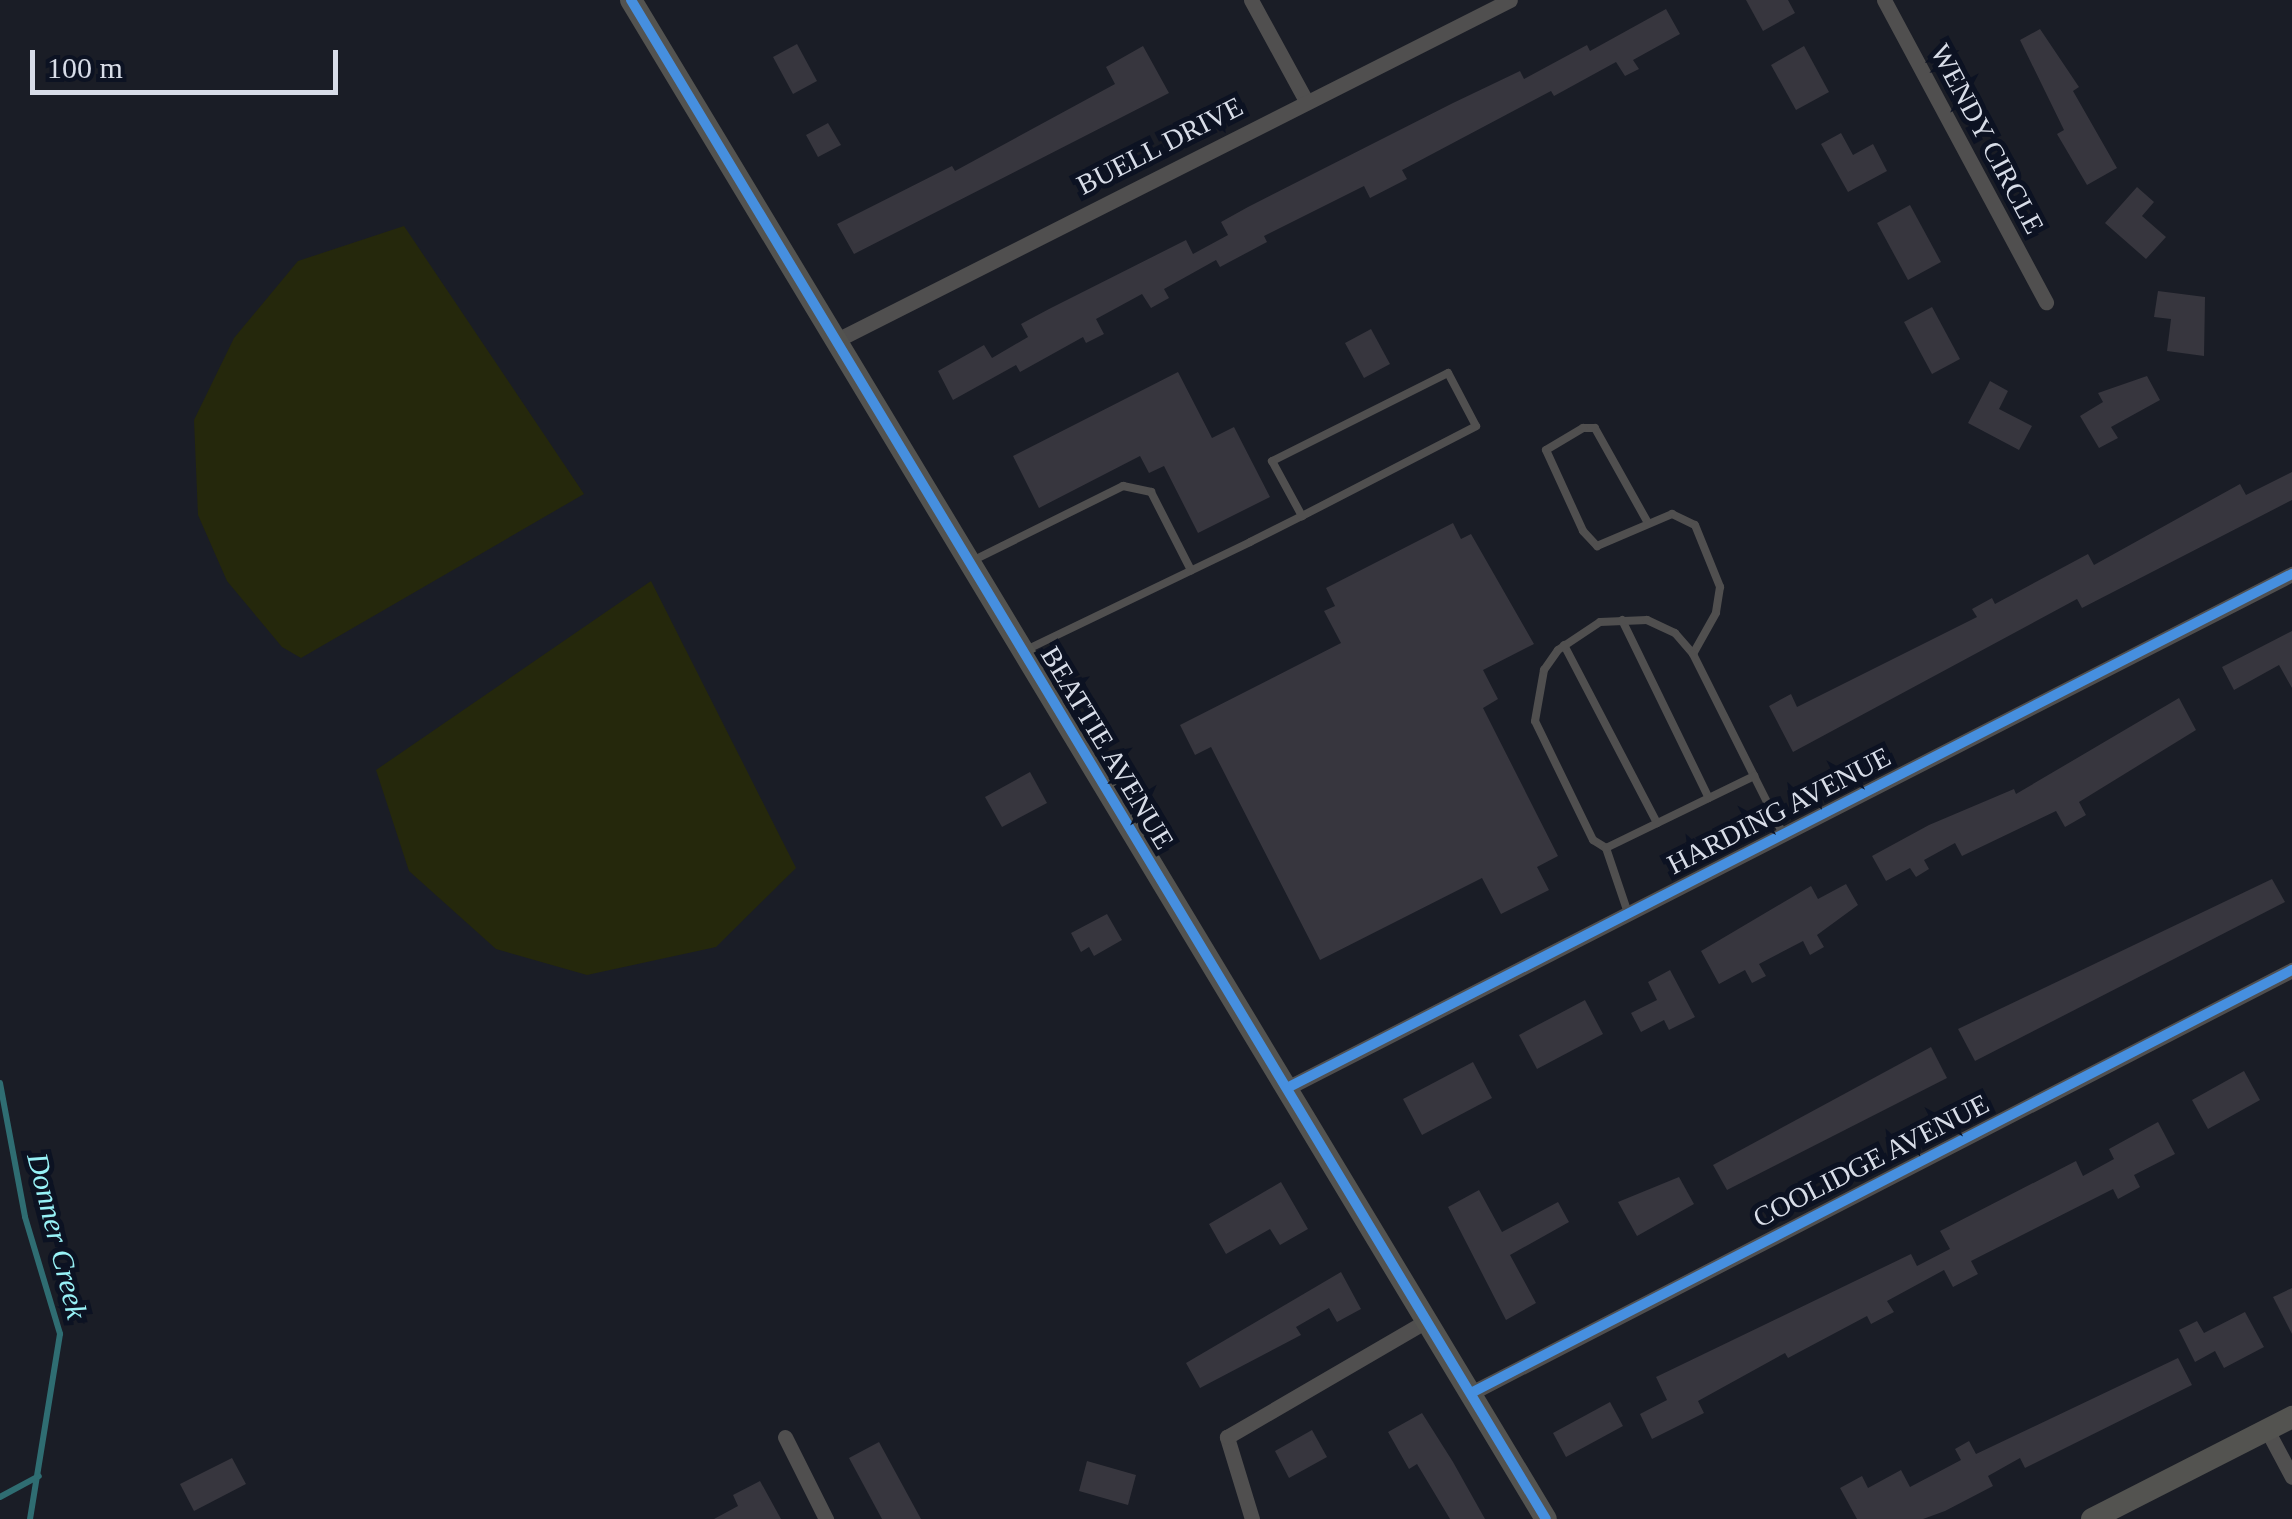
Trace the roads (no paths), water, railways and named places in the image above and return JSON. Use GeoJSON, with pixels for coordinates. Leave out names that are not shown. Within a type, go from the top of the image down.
{"type":"FeatureCollection","features":[{"type":"Feature","properties":{"kind":"street","name":"BEATTIE AVENUE"},"geometry":{"type":"LineString","coordinates":[[630,0],[1546,1519]]}},
{"type":"Feature","properties":{"kind":"street"},"geometry":{"type":"LineString","coordinates":[[1251,0],[1305,99]]}},
{"type":"Feature","properties":{"kind":"street","name":"BUELL DRIVE"},"geometry":{"type":"LineString","coordinates":[[835,342],[1305,99],[1510,0]]}},
{"type":"Feature","properties":{"kind":"street","name":"WENDY CIRCLE"},"geometry":{"type":"LineString","coordinates":[[1884,0],[2046,302]]}},
{"type":"Feature","properties":{"kind":"street","name":"HARDING AVENUE"},"geometry":{"type":"LineString","coordinates":[[1287,1088],[2292,574]]}},
{"type":"Feature","properties":{"kind":"street","name":"COOLIDGE AVENUE"},"geometry":{"type":"LineString","coordinates":[[1471,1393],[2292,970]]}},
{"type":"Feature","properties":{"kind":"street"},"geometry":{"type":"LineString","coordinates":[[1252,1519],[1227,1437],[1426,1320]]}},
{"type":"Feature","properties":{"kind":"street"},"geometry":{"type":"LineString","coordinates":[[2092,1519],[2292,1417]]}},
{"type":"Feature","properties":{"kind":"street"},"geometry":{"type":"LineString","coordinates":[[2267,1430],[2292,1478]]}},
{"type":"Feature","properties":{"kind":"street"},"geometry":{"type":"LineString","coordinates":[[785,1437],[826,1519]]}},
{"type":"Feature","properties":{"kind":"lane"},"geometry":{"type":"LineString","coordinates":[[1022,652],[1302,516],[1476,426],[1448,373],[1272,461],[1302,516]]}},
{"type":"Feature","properties":{"kind":"lane"},"geometry":{"type":"LineString","coordinates":[[1648,523],[1595,428],[1583,428],[1546,450],[1589,541],[1605,546],[1648,523],[1685,516],[1714,564],[1716,613],[1692,654]]}},
{"type":"Feature","properties":{"kind":"lane"},"geometry":{"type":"LineString","coordinates":[[968,563],[1123,486],[1151,492],[1191,570]]}},
{"type":"Feature","properties":{"kind":"lane"},"geometry":{"type":"LineString","coordinates":[[1622,620],[1710,798]]}},
{"type":"Feature","properties":{"kind":"lane"},"geometry":{"type":"LineString","coordinates":[[1628,913],[1606,848],[1593,840],[1536,721],[1544,670],[1564,645],[1600,622],[1646,620],[1675,633],[1692,654],[1782,834]]}},
{"type":"Feature","properties":{"kind":"lane"},"geometry":{"type":"LineString","coordinates":[[1564,645],[1657,823]]}},
{"type":"Feature","properties":{"kind":"lane"},"geometry":{"type":"LineString","coordinates":[[1606,848],[1754,776]]}},
{"type":"Feature","properties":{"kind":"waterway","name":"Donner Creek"},"geometry":{"type":"LineString","coordinates":[[0,1083],[25,1217],[60,1334],[30,1519]]}},
{"type":"Feature","properties":{"kind":"waterway"},"geometry":{"type":"LineString","coordinates":[[0,1497],[39,1476]]}}]}
